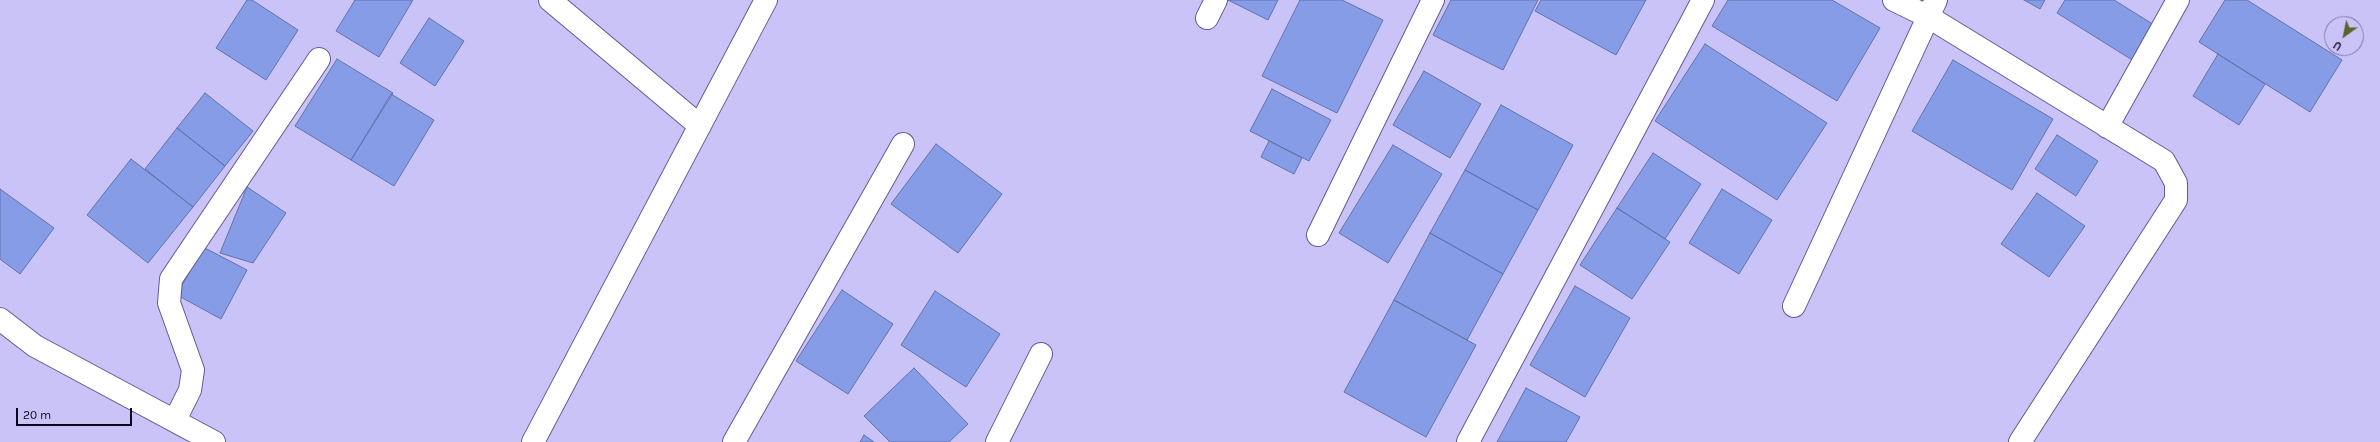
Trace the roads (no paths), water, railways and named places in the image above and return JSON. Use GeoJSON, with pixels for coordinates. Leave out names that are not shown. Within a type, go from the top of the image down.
{"type":"FeatureCollection","features":[{"type":"Feature","properties":{"kind":"street"},"geometry":{"type":"LineString","coordinates":[[550,0],[700,126]]}},
{"type":"Feature","properties":{"kind":"street"},"geometry":{"type":"LineString","coordinates":[[533,442],[766,0]]}},
{"type":"Feature","properties":{"kind":"street"},"geometry":{"type":"LineString","coordinates":[[1318,235],[1433,0]]}},
{"type":"Feature","properties":{"kind":"street"},"geometry":{"type":"LineString","coordinates":[[1468,442],[1703,0]]}},
{"type":"Feature","properties":{"kind":"street"},"geometry":{"type":"LineString","coordinates":[[1894,0],[1932,8],[2107,127],[2164,162],[2176,182],[2176,200],[2020,442]]}},
{"type":"Feature","properties":{"kind":"street"},"geometry":{"type":"LineString","coordinates":[[2107,127],[2178,0]]}},
{"type":"Feature","properties":{"kind":"street"},"geometry":{"type":"LineString","coordinates":[[1794,306],[1932,8]]}},
{"type":"Feature","properties":{"kind":"street"},"geometry":{"type":"LineString","coordinates":[[175,420],[190,390],[193,370],[169,303],[171,279],[320,59]]}},
{"type":"Feature","properties":{"kind":"street"},"geometry":{"type":"LineString","coordinates":[[734,442],[903,144]]}},
{"type":"Feature","properties":{"kind":"street"},"geometry":{"type":"LineString","coordinates":[[0,319],[35,346],[214,442]]}},
{"type":"Feature","properties":{"kind":"street"},"geometry":{"type":"LineString","coordinates":[[997,442],[1041,354]]}}]}
